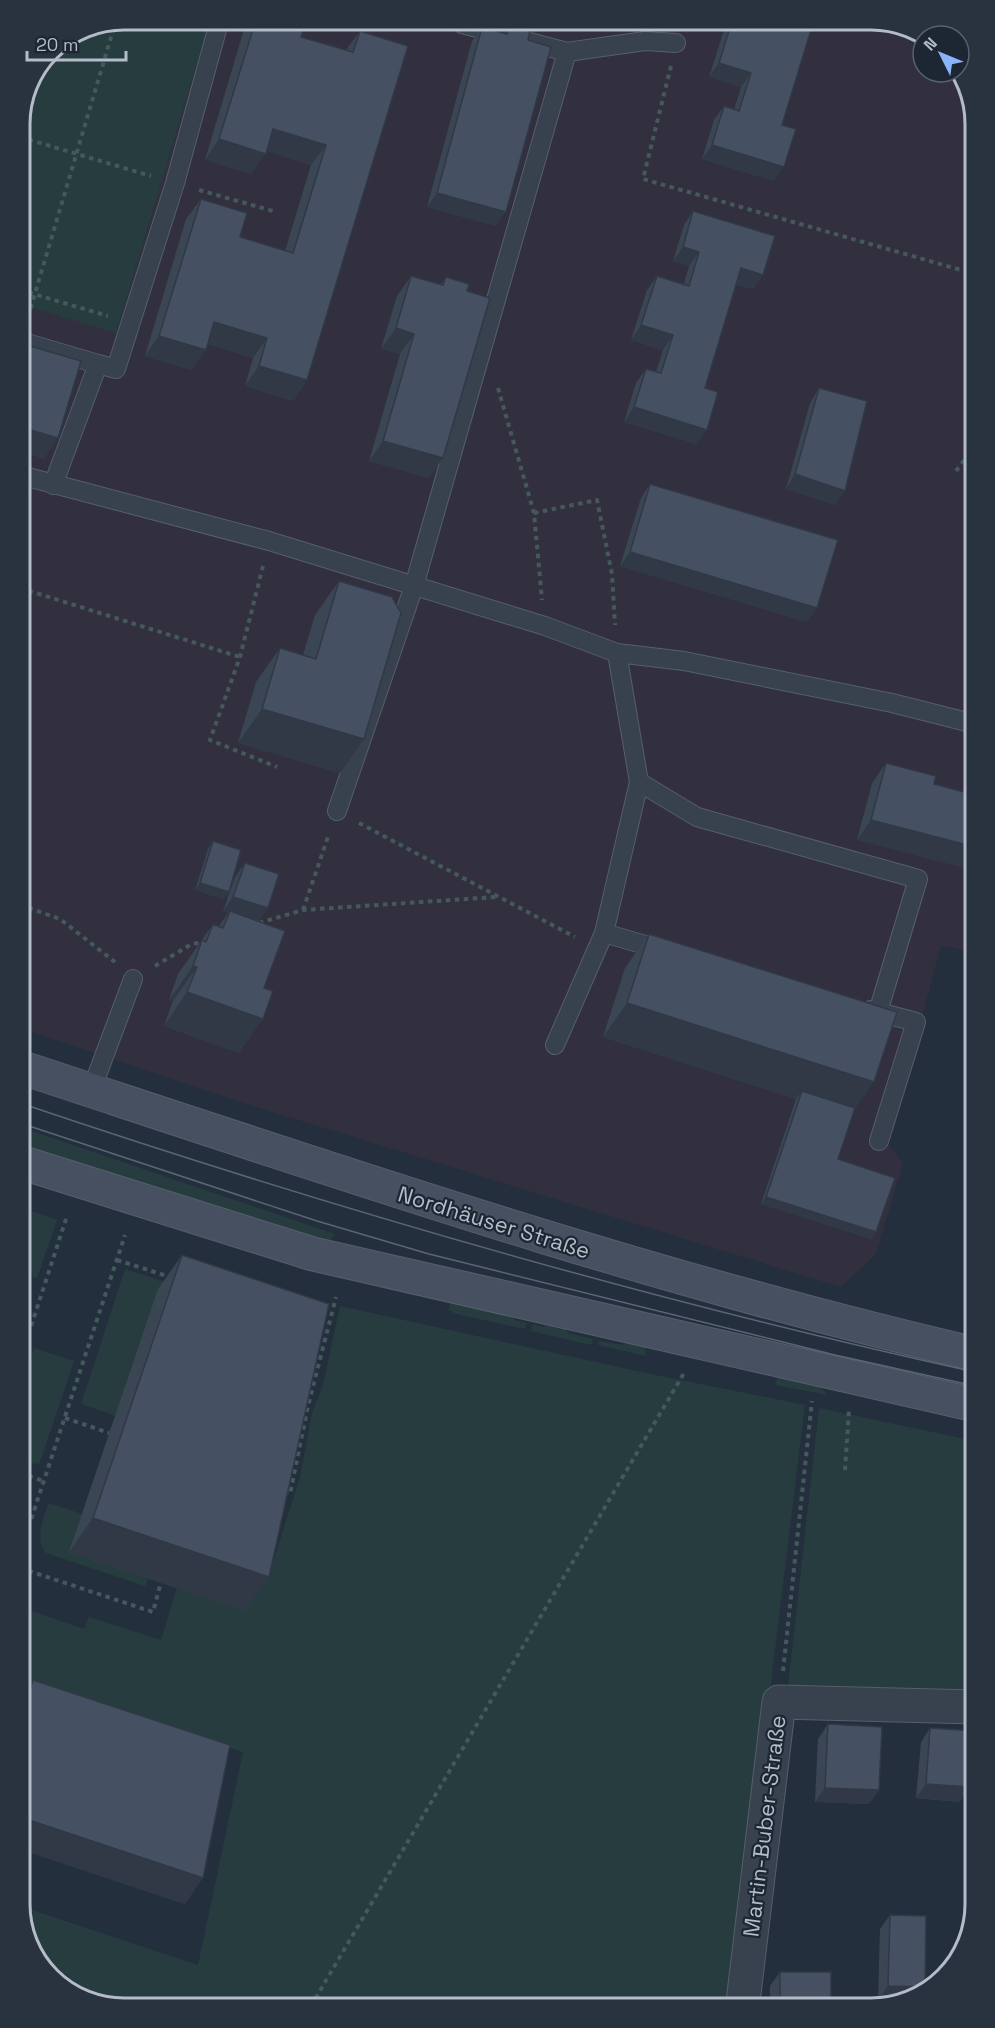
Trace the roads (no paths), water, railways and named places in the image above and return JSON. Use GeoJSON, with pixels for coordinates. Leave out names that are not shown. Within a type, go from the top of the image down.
{"type":"FeatureCollection","features":[{"type":"Feature","properties":{"kind":"main road","name":"Nordhäuser Straße"},"geometry":{"type":"LineString","coordinates":[[30,1070],[393,1190],[637,1266],[881,1332],[965,1352]]}},
{"type":"Feature","properties":{"kind":"main road"},"geometry":{"type":"LineString","coordinates":[[30,1165],[313,1254],[965,1403]]}},
{"type":"Feature","properties":{"kind":"street","name":"Martin-Buber-Straße"},"geometry":{"type":"LineString","coordinates":[[743,1998],[780,1702],[965,1707]]}},
{"type":"Feature","properties":{"kind":"lane"},"geometry":{"type":"LineString","coordinates":[[30,344],[116,369],[175,183],[217,30]]}},
{"type":"Feature","properties":{"kind":"lane"},"geometry":{"type":"LineString","coordinates":[[484,30],[567,52],[645,41],[676,43]]}},
{"type":"Feature","properties":{"kind":"lane"},"geometry":{"type":"LineString","coordinates":[[337,811],[414,586],[567,52]]}},
{"type":"Feature","properties":{"kind":"lane"},"geometry":{"type":"LineString","coordinates":[[53,485],[98,364]]}},
{"type":"Feature","properties":{"kind":"lane"},"geometry":{"type":"LineString","coordinates":[[30,478],[269,541],[545,626],[617,653],[696,663],[892,703],[965,721]]}},
{"type":"Feature","properties":{"kind":"lane"},"geometry":{"type":"LineString","coordinates":[[555,1045],[602,941],[639,782],[617,653]]}},
{"type":"Feature","properties":{"kind":"lane"},"geometry":{"type":"LineString","coordinates":[[639,782],[697,817],[918,879],[878,1012]]}},
{"type":"Feature","properties":{"kind":"lane"},"geometry":{"type":"LineString","coordinates":[[602,941],[684,956]]}},
{"type":"Feature","properties":{"kind":"lane"},"geometry":{"type":"LineString","coordinates":[[91,1091],[133,979]]}},
{"type":"Feature","properties":{"kind":"lane"},"geometry":{"type":"LineString","coordinates":[[855,1005],[916,1022],[879,1141]]}},
{"type":"Feature","properties":{"kind":"tram line"},"geometry":{"type":"LineString","coordinates":[[30,1106],[256,1180],[494,1251],[734,1315],[965,1370]]}},
{"type":"Feature","properties":{"kind":"tram line"},"geometry":{"type":"LineString","coordinates":[[30,1126],[317,1221],[429,1254],[835,1355],[965,1384]]}}]}
